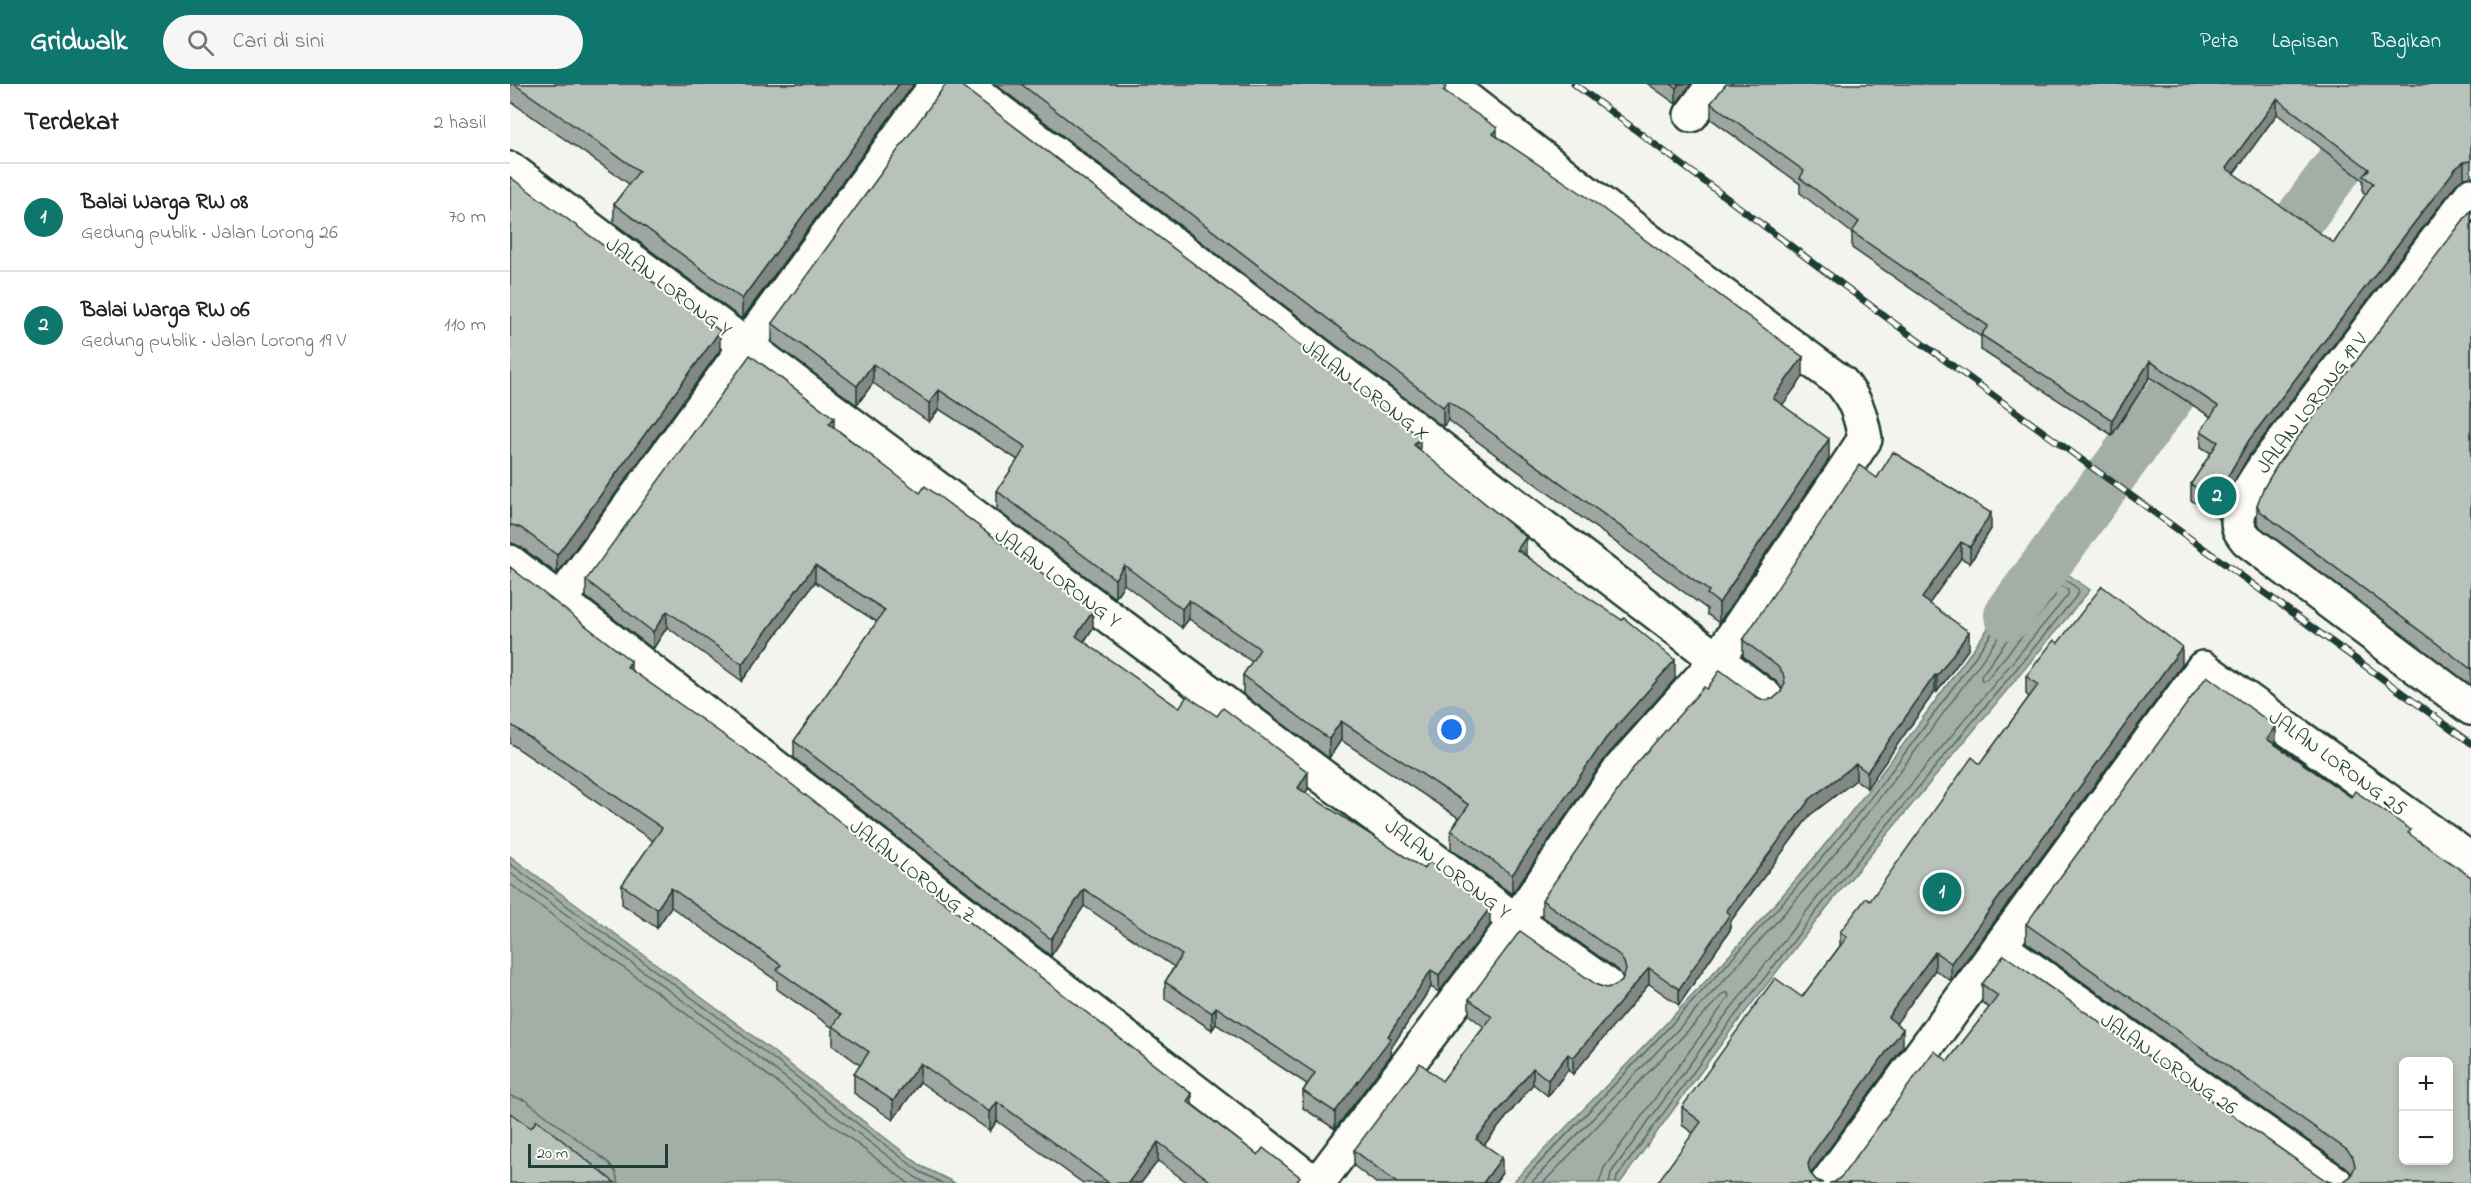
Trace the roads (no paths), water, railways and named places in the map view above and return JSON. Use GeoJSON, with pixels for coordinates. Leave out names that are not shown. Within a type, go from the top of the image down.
{"type":"FeatureCollection","features":[{"type":"Feature","properties":{"kind":"street"},"geometry":{"type":"LineString","coordinates":[[561,600],[937,84]]}},
{"type":"Feature","properties":{"kind":"street","name":"JALAN LORONG X"},"geometry":{"type":"LineString","coordinates":[[964,84],[1766,697]]}},
{"type":"Feature","properties":{"kind":"street"},"geometry":{"type":"LineString","coordinates":[[1316,1183],[1516,921],[1621,768],[1717,660],[1865,439],[1862,418],[1854,398],[1841,382],[1648,240],[1446,84]]}},
{"type":"Feature","properties":{"kind":"street"},"geometry":{"type":"LineString","coordinates":[[1691,115],[1714,84]]}},
{"type":"Feature","properties":{"kind":"street","name":"JALAN LORONG Y"},"geometry":{"type":"LineString","coordinates":[[510,170],[1516,921],[1607,985]]}},
{"type":"Feature","properties":{"kind":"street","name":"JALAN LORONG 19 V"},"geometry":{"type":"LineString","coordinates":[[2471,195],[2264,467],[2246,495],[2239,528],[2247,540],[2471,708]]}},
{"type":"Feature","properties":{"kind":"street","name":"JALAN LORONG Z"},"geometry":{"type":"LineString","coordinates":[[510,562],[1316,1183]]}},
{"type":"Feature","properties":{"kind":"street","name":"JALAN LORONG 25"},"geometry":{"type":"LineString","coordinates":[[2000,947],[2203,668],[2471,860]]}},
{"type":"Feature","properties":{"kind":"street"},"geometry":{"type":"LineString","coordinates":[[1827,1183],[2000,947]]}},
{"type":"Feature","properties":{"kind":"street","name":"JALAN LORONG 26"},"geometry":{"type":"LineString","coordinates":[[2000,947],[2336,1183]]}},
{"type":"Feature","properties":{"kind":"water"},"geometry":{"type":"Polygon","coordinates":[[[2041,555],[2090,590],[1832,901],[1732,1029],[1620,1183],[1512,1183],[1668,1021],[1782,896],[1904,743],[2041,555]]]}},
{"type":"Feature","properties":{"kind":"water"},"geometry":{"type":"Polygon","coordinates":[[[510,856],[736,1023],[923,1167],[955,1183],[599,1183],[510,1117],[510,856]]]}},
{"type":"Feature","properties":{"kind":"waterway"},"geometry":{"type":"LineString","coordinates":[[2259,274],[2399,84]]}},
{"type":"Feature","properties":{"kind":"waterway"},"geometry":{"type":"LineString","coordinates":[[2009,615],[2213,337]]}},
{"type":"Feature","properties":{"kind":"railway"},"geometry":{"type":"LineString","coordinates":[[1574,84],[1902,329],[2471,743]]}},
{"type":"Feature","properties":{"kind":"place","name":"Balai Warga RW 06"},"geometry":{"type":"Point","coordinates":[2217,496]}},
{"type":"Feature","properties":{"kind":"place","name":"Balai Warga RW 08"},"geometry":{"type":"Point","coordinates":[1942,892]}}]}
